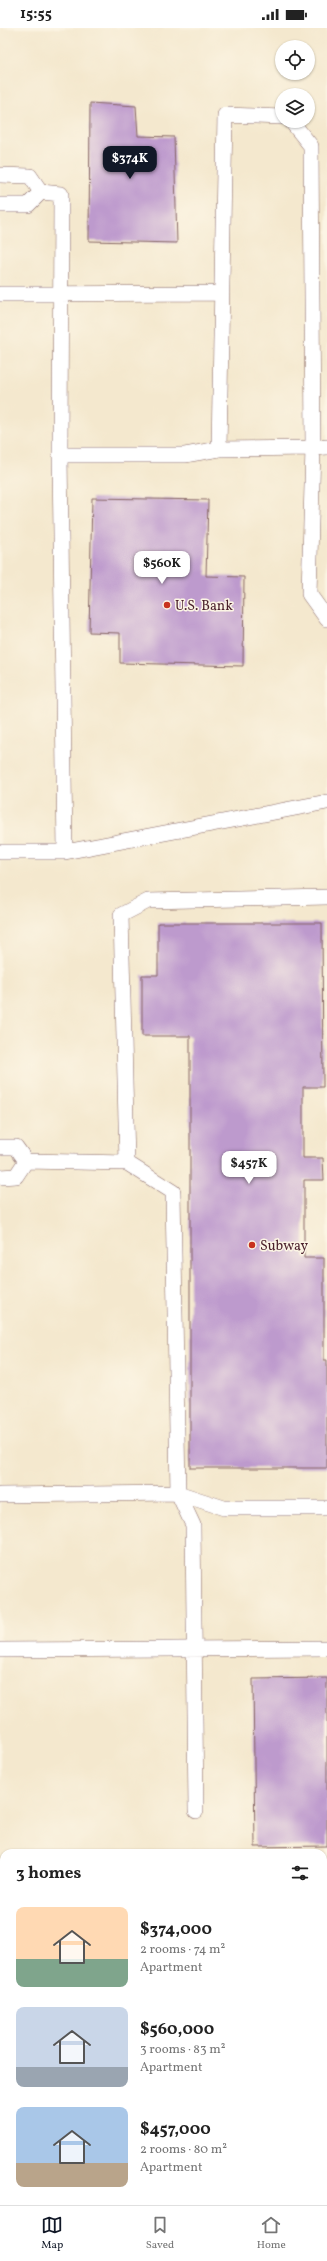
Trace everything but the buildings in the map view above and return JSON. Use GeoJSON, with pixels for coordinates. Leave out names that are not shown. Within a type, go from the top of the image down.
{"type":"FeatureCollection","features":[{"type":"Feature","properties":{"kind":"lane"},"geometry":{"type":"LineString","coordinates":[[219,449],[225,115],[275,117]]}},
{"type":"Feature","properties":{"kind":"lane"},"geometry":{"type":"LineString","coordinates":[[298,128],[312,146],[320,448],[309,594],[327,618]]}},
{"type":"Feature","properties":{"kind":"lane"},"geometry":{"type":"LineString","coordinates":[[0,175],[30,176],[41,192]]}},
{"type":"Feature","properties":{"kind":"lane"},"geometry":{"type":"LineString","coordinates":[[0,205],[28,204],[41,192],[61,194],[60,455],[65,852]]}},
{"type":"Feature","properties":{"kind":"lane"},"geometry":{"type":"LineString","coordinates":[[0,294],[222,293]]}},
{"type":"Feature","properties":{"kind":"lane"},"geometry":{"type":"LineString","coordinates":[[60,455],[185,455],[219,449],[320,448]]}},
{"type":"Feature","properties":{"kind":"lane"},"geometry":{"type":"LineString","coordinates":[[0,852],[65,852],[327,802]]}},
{"type":"Feature","properties":{"kind":"lane"},"geometry":{"type":"LineString","coordinates":[[127,1163],[121,914],[148,900],[327,897]]}},
{"type":"Feature","properties":{"kind":"lane"},"geometry":{"type":"LineString","coordinates":[[0,1147],[16,1147],[26,1161]]}},
{"type":"Feature","properties":{"kind":"lane"},"geometry":{"type":"LineString","coordinates":[[26,1161],[127,1163],[173,1192],[178,1493],[193,1525],[196,1811]]}},
{"type":"Feature","properties":{"kind":"lane"},"geometry":{"type":"LineString","coordinates":[[0,1177],[16,1176],[26,1161]]}},
{"type":"Feature","properties":{"kind":"lane"},"geometry":{"type":"LineString","coordinates":[[0,1495],[178,1493],[224,1508],[327,1508]]}},
{"type":"Feature","properties":{"kind":"lane"},"geometry":{"type":"LineString","coordinates":[[0,1650],[194,1647],[327,1648]]}},
{"type":"Feature","properties":{"kind":"place","name":"U.S. Bank"},"geometry":{"type":"Point","coordinates":[167,605]}},
{"type":"Feature","properties":{"kind":"place","name":"Subway"},"geometry":{"type":"Point","coordinates":[252,1245]}}]}
